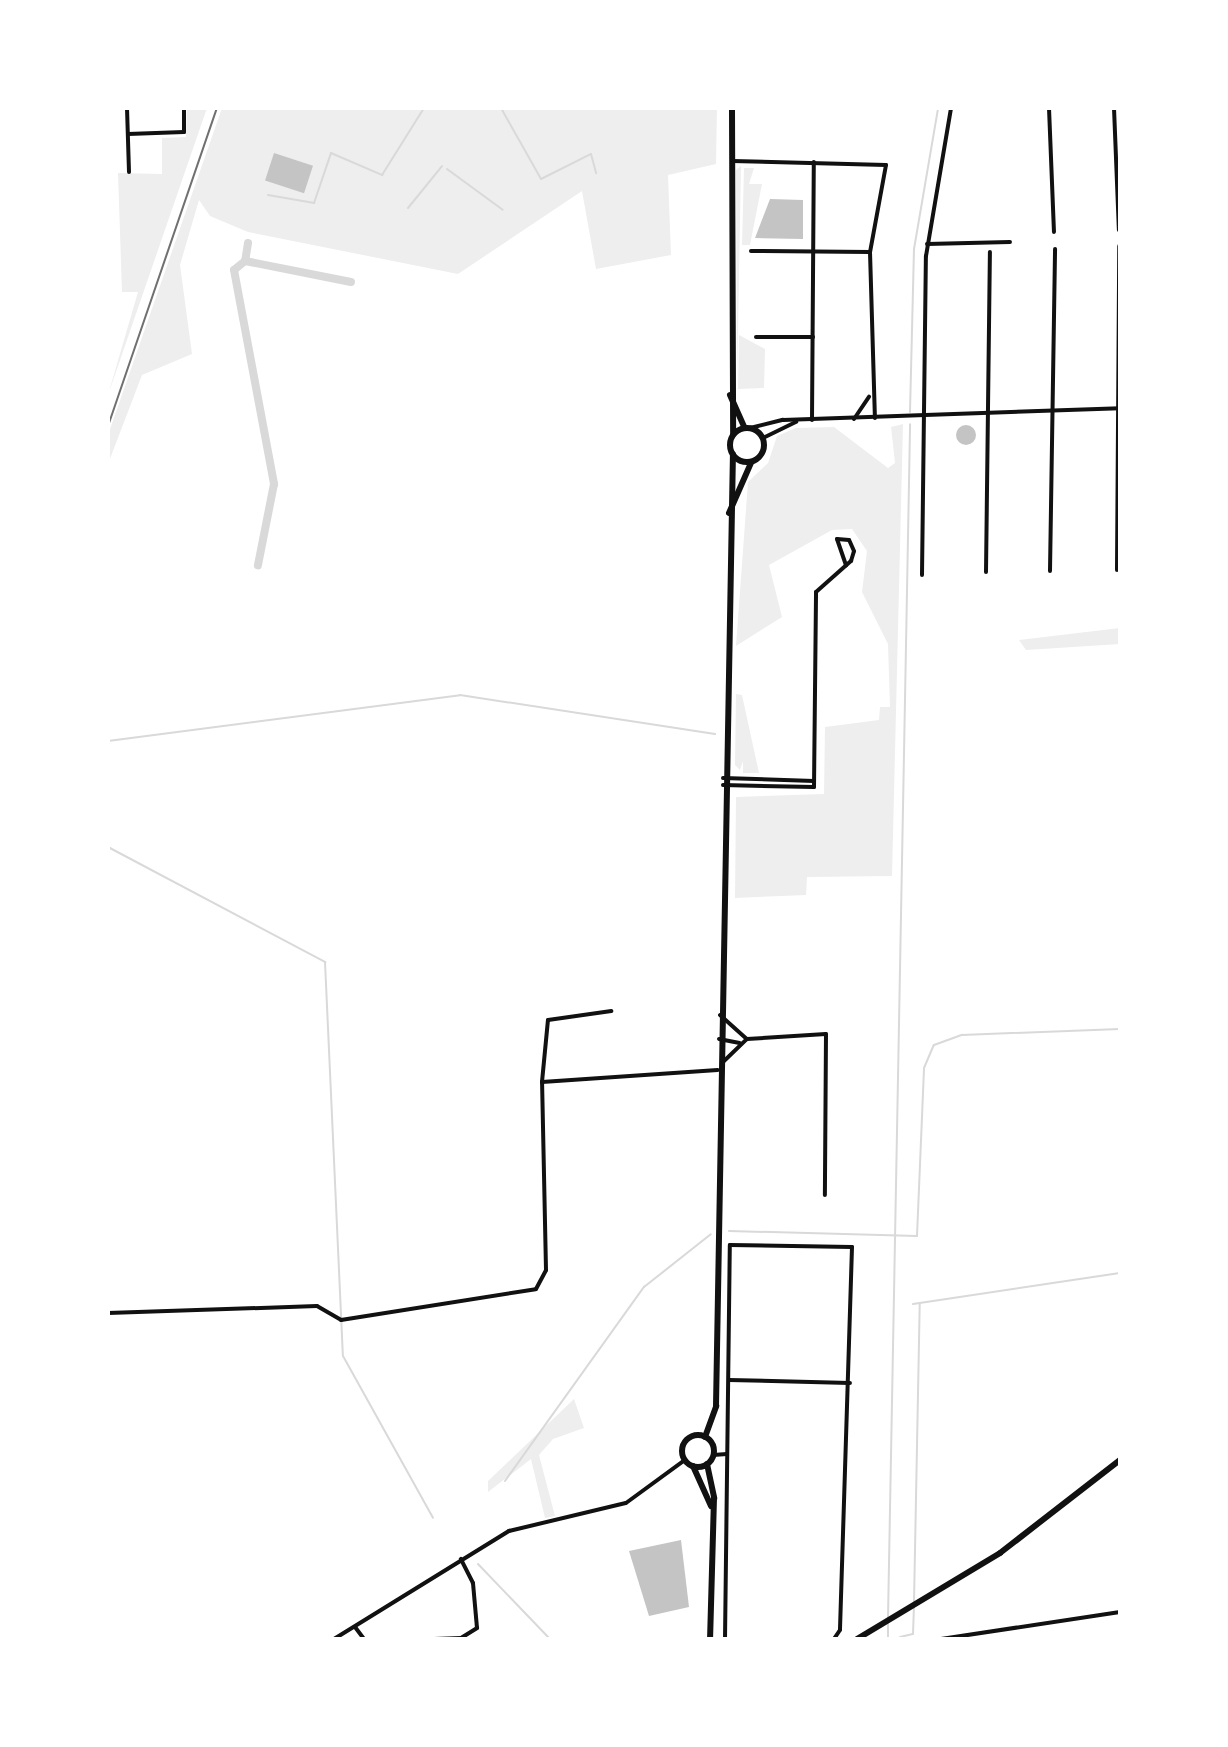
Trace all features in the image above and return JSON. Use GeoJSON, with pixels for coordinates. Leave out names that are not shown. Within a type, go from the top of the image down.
{"type":"FeatureCollection","features":[{"type":"Feature","properties":{"kind":"main road"},"geometry":{"type":"LineString","coordinates":[[710,1639],[711,1506],[707,1464],[713,1455],[705,1437],[716,1406],[723,782],[728,517],[733,454],[729,394],[732,108]]}},
{"type":"Feature","properties":{"kind":"main road"},"geometry":{"type":"LineString","coordinates":[[728,517],[738,479],[753,461],[763,438],[748,428],[729,394]]}},
{"type":"Feature","properties":{"kind":"main road"},"geometry":{"type":"LineString","coordinates":[[733,434],[748,428]]}},
{"type":"Feature","properties":{"kind":"main road"},"geometry":{"type":"LineString","coordinates":[[733,454],[753,461]]}},
{"type":"Feature","properties":{"kind":"main road"},"geometry":{"type":"LineString","coordinates":[[705,1437],[686,1441],[685,1460],[693,1466],[711,1506]]}},
{"type":"Feature","properties":{"kind":"main road"},"geometry":{"type":"LineString","coordinates":[[857,1639],[1000,1553],[1120,1460]]}},
{"type":"Feature","properties":{"kind":"main road"},"geometry":{"type":"LineString","coordinates":[[693,1466],[707,1464]]}},
{"type":"Feature","properties":{"kind":"street"},"geometry":{"type":"LineString","coordinates":[[127,108],[129,172]]}},
{"type":"Feature","properties":{"kind":"street"},"geometry":{"type":"LineString","coordinates":[[128,134],[184,132],[184,108]]}},
{"type":"Feature","properties":{"kind":"street"},"geometry":{"type":"LineString","coordinates":[[922,575],[927,244],[951,108]]}},
{"type":"Feature","properties":{"kind":"street"},"geometry":{"type":"LineString","coordinates":[[1049,108],[1054,232]]}},
{"type":"Feature","properties":{"kind":"street"},"geometry":{"type":"LineString","coordinates":[[1114,108],[1119,230]]}},
{"type":"Feature","properties":{"kind":"street"},"geometry":{"type":"LineString","coordinates":[[732,161],[886,165],[870,252],[870,395],[875,418]]}},
{"type":"Feature","properties":{"kind":"street"},"geometry":{"type":"LineString","coordinates":[[812,420],[814,162]]}},
{"type":"Feature","properties":{"kind":"street"},"geometry":{"type":"LineString","coordinates":[[927,244],[1010,242]]}},
{"type":"Feature","properties":{"kind":"street"},"geometry":{"type":"LineString","coordinates":[[1117,570],[1119,246]]}},
{"type":"Feature","properties":{"kind":"street"},"geometry":{"type":"LineString","coordinates":[[1050,571],[1055,249]]}},
{"type":"Feature","properties":{"kind":"street"},"geometry":{"type":"LineString","coordinates":[[751,251],[870,252]]}},
{"type":"Feature","properties":{"kind":"street"},"geometry":{"type":"LineString","coordinates":[[986,572],[990,252]]}},
{"type":"Feature","properties":{"kind":"street"},"geometry":{"type":"LineString","coordinates":[[756,337],[813,337]]}},
{"type":"Feature","properties":{"kind":"street"},"geometry":{"type":"LineString","coordinates":[[854,419],[870,395]]}},
{"type":"Feature","properties":{"kind":"street"},"geometry":{"type":"LineString","coordinates":[[864,404],[864,418]]}},
{"type":"Feature","properties":{"kind":"street"},"geometry":{"type":"LineString","coordinates":[[748,428],[812,420],[1118,408]]}},
{"type":"Feature","properties":{"kind":"street"},"geometry":{"type":"LineString","coordinates":[[763,438],[799,421]]}},
{"type":"Feature","properties":{"kind":"street"},"geometry":{"type":"LineString","coordinates":[[723,782],[814,784],[816,592],[846,565],[854,551],[842,538],[833,542],[846,565]]}},
{"type":"Feature","properties":{"kind":"street"},"geometry":{"type":"LineString","coordinates":[[108,1313],[317,1306],[343,1320],[544,1283],[542,1082],[548,1020],[611,1011]]}},
{"type":"Feature","properties":{"kind":"street"},"geometry":{"type":"LineString","coordinates":[[720,1015],[736,1036]]}},
{"type":"Feature","properties":{"kind":"street"},"geometry":{"type":"LineString","coordinates":[[719,1039],[826,1034],[825,1195]]}},
{"type":"Feature","properties":{"kind":"street"},"geometry":{"type":"LineString","coordinates":[[719,1039],[740,1043]]}},
{"type":"Feature","properties":{"kind":"street"},"geometry":{"type":"LineString","coordinates":[[542,1082],[718,1070],[747,1039]]}},
{"type":"Feature","properties":{"kind":"street"},"geometry":{"type":"LineString","coordinates":[[725,1639],[730,1245],[852,1247],[840,1630],[834,1639]]}},
{"type":"Feature","properties":{"kind":"street"},"geometry":{"type":"LineString","coordinates":[[729,1380],[850,1383]]}},
{"type":"Feature","properties":{"kind":"street"},"geometry":{"type":"LineString","coordinates":[[713,1455],[727,1454]]}},
{"type":"Feature","properties":{"kind":"street"},"geometry":{"type":"LineString","coordinates":[[334,1639],[513,1529],[626,1503],[685,1460]]}},
{"type":"Feature","properties":{"kind":"street"},"geometry":{"type":"LineString","coordinates":[[434,1639],[470,1635],[479,1621],[461,1559]]}},
{"type":"Feature","properties":{"kind":"street"},"geometry":{"type":"LineString","coordinates":[[941,1639],[1120,1612]]}},
{"type":"Feature","properties":{"kind":"street"},"geometry":{"type":"LineString","coordinates":[[355,1627],[364,1639]]}},
{"type":"Feature","properties":{"kind":"shaded area"},"geometry":{"type":"Polygon","coordinates":[[[187,108],[207,108],[108,395],[138,292],[122,292],[118,173],[162,174],[162,138],[186,137],[187,108]]]}},
{"type":"Feature","properties":{"kind":"shaded area"},"geometry":{"type":"Polygon","coordinates":[[[222,108],[717,108],[716,164],[668,175],[671,255],[596,269],[582,191],[458,274],[248,232],[210,216],[199,200],[180,265],[192,354],[142,375],[108,464],[108,435],[222,108]]]}},
{"type":"Feature","properties":{"kind":"shaded area"},"geometry":{"type":"Polygon","coordinates":[[[741,166],[737,388],[736,170],[741,166]]]}},
{"type":"Feature","properties":{"kind":"shaded area"},"geometry":{"type":"Polygon","coordinates":[[[744,168],[754,168],[749,184],[762,184],[750,245],[742,245],[744,168]]]}},
{"type":"Feature","properties":{"kind":"shaded area"},"geometry":{"type":"Polygon","coordinates":[[[739,335],[765,349],[764,388],[738,389],[739,335]]]}},
{"type":"Feature","properties":{"kind":"shaded area"},"geometry":{"type":"Polygon","coordinates":[[[903,424],[892,876],[807,877],[806,895],[735,898],[736,797],[824,794],[825,727],[879,720],[880,707],[890,707],[888,644],[862,592],[867,551],[852,529],[832,530],[769,565],[782,617],[736,646],[748,482],[768,463],[777,436],[796,428],[834,427],[888,468],[895,463],[891,427],[903,424]]]}},
{"type":"Feature","properties":{"kind":"shaded area"},"geometry":{"type":"Polygon","coordinates":[[[1120,628],[1120,644],[1026,650],[1019,640],[1120,628]]]}},
{"type":"Feature","properties":{"kind":"shaded area"},"geometry":{"type":"Polygon","coordinates":[[[736,694],[742,695],[759,773],[743,773],[743,761],[740,770],[735,765],[736,694]]]}},
{"type":"Feature","properties":{"kind":"shaded area"},"geometry":{"type":"Polygon","coordinates":[[[574,1399],[584,1428],[553,1439],[539,1455],[555,1516],[545,1518],[531,1459],[488,1492],[488,1481],[574,1399]]]}},
{"type":"Feature","properties":{"kind":"building"},"geometry":{"type":"Polygon","coordinates":[[[274,153],[313,166],[304,193],[265,181],[274,153]]]}},
{"type":"Feature","properties":{"kind":"building"},"geometry":{"type":"Polygon","coordinates":[[[770,199],[803,200],[803,239],[755,238],[770,199]]]}},
{"type":"Feature","properties":{"kind":"building"},"geometry":{"type":"Polygon","coordinates":[[[962,425],[970,425],[976,435],[970,445],[962,445],[956,439],[956,431],[962,425]]]}},
{"type":"Feature","properties":{"kind":"building"},"geometry":{"type":"Polygon","coordinates":[[[681,1540],[689,1607],[649,1616],[629,1551],[681,1540]]]}},
{"type":"Feature","properties":{"kind":"waterway"},"geometry":{"type":"LineString","coordinates":[[268,195],[314,203],[331,153],[382,175],[424,108]]}},
{"type":"Feature","properties":{"kind":"waterway"},"geometry":{"type":"LineString","coordinates":[[501,108],[541,179],[591,154],[596,173]]}},
{"type":"Feature","properties":{"kind":"waterway"},"geometry":{"type":"LineString","coordinates":[[910,412],[914,249],[938,108]]}},
{"type":"Feature","properties":{"kind":"waterway"},"geometry":{"type":"LineString","coordinates":[[408,208],[442,166]]}},
{"type":"Feature","properties":{"kind":"waterway"},"geometry":{"type":"LineString","coordinates":[[447,169],[503,210]]}},
{"type":"Feature","properties":{"kind":"waterway"},"geometry":{"type":"LineString","coordinates":[[248,243],[245,261],[234,270],[274,484],[258,565]]}},
{"type":"Feature","properties":{"kind":"waterway"},"geometry":{"type":"LineString","coordinates":[[245,261],[351,282]]}},
{"type":"Feature","properties":{"kind":"waterway"},"geometry":{"type":"LineString","coordinates":[[888,1618],[910,424]]}},
{"type":"Feature","properties":{"kind":"waterway"},"geometry":{"type":"LineString","coordinates":[[108,741],[460,695],[715,734]]}},
{"type":"Feature","properties":{"kind":"waterway"},"geometry":{"type":"LineString","coordinates":[[108,847],[325,962],[343,1356],[433,1518]]}},
{"type":"Feature","properties":{"kind":"waterway"},"geometry":{"type":"LineString","coordinates":[[729,1231],[917,1236],[924,1068],[934,1045],[962,1035],[1120,1029]]}},
{"type":"Feature","properties":{"kind":"waterway"},"geometry":{"type":"LineString","coordinates":[[505,1481],[644,1287],[711,1234]]}},
{"type":"Feature","properties":{"kind":"waterway"},"geometry":{"type":"LineString","coordinates":[[913,1304],[1120,1273]]}},
{"type":"Feature","properties":{"kind":"waterway"},"geometry":{"type":"LineString","coordinates":[[914,1602],[920,1303]]}},
{"type":"Feature","properties":{"kind":"waterway"},"geometry":{"type":"LineString","coordinates":[[478,1564],[550,1639]]}},
{"type":"Feature","properties":{"kind":"waterway"},"geometry":{"type":"LineString","coordinates":[[900,1637],[913,1634],[914,1608]]}},
{"type":"Feature","properties":{"kind":"waterway"},"geometry":{"type":"LineString","coordinates":[[888,1624],[888,1639]]}},
{"type":"Feature","properties":{"kind":"railway"},"geometry":{"type":"LineString","coordinates":[[108,426],[217,108]]}}]}
